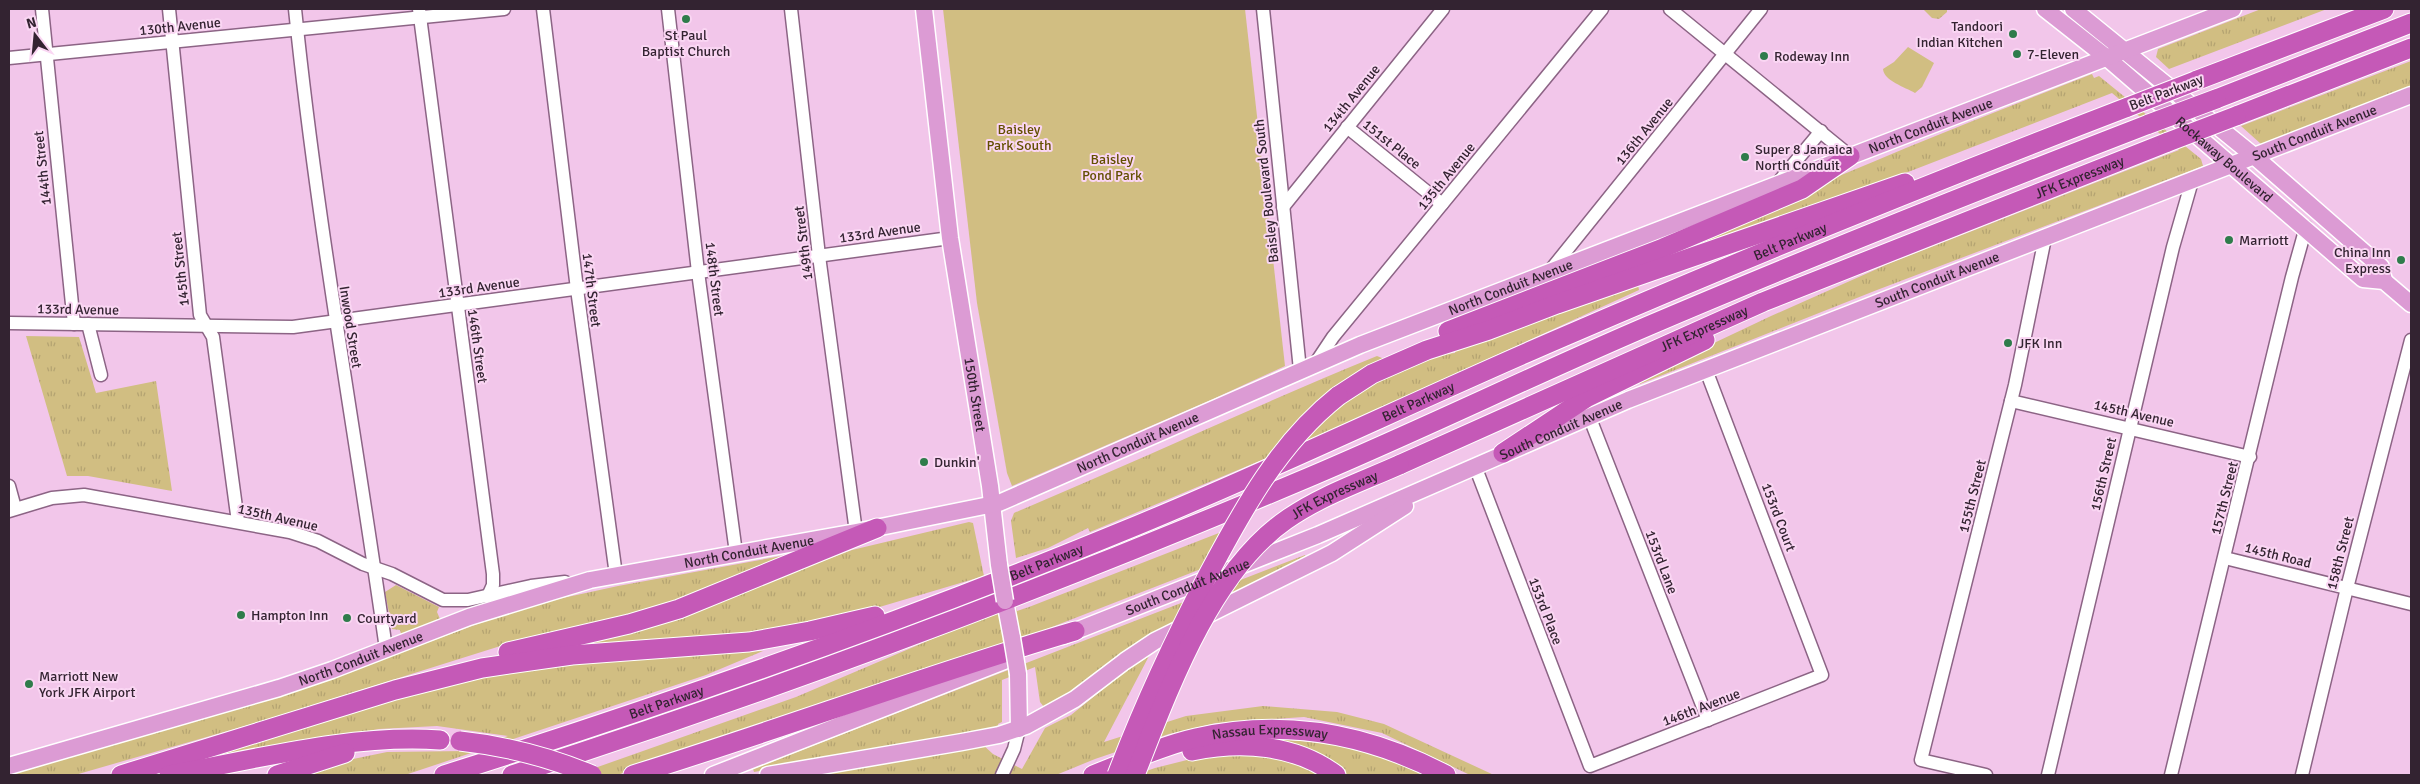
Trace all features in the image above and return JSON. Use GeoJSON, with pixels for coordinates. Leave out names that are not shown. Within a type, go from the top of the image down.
{"type":"FeatureCollection","features":[{"type":"Feature","properties":{"kind":"highway"},"geometry":{"type":"LineString","coordinates":[[2257,57],[2356,9]]}},
{"type":"Feature","properties":{"kind":"highway","name":"Belt Parkway"},"geometry":{"type":"LineString","coordinates":[[444,775],[707,688],[968,592],[1172,511],[1667,292],[2021,148],[2384,9]]}},
{"type":"Feature","properties":{"kind":"highway","name":"Belt Parkway"},"geometry":{"type":"LineString","coordinates":[[512,775],[766,689],[987,607],[1217,516],[1339,465],[1564,363],[1721,295],[1942,205],[2411,23]]}},
{"type":"Feature","properties":{"kind":"highway","name":"JFK Expressway"},"geometry":{"type":"LineString","coordinates":[[1135,775],[1193,642],[1220,590],[1244,558],[1271,532],[1302,510],[1655,349],[1881,254],[2411,48]]}},
{"type":"Feature","properties":{"kind":"highway"},"geometry":{"type":"LineString","coordinates":[[1117,775],[1171,649],[1220,553],[1244,512],[1285,448],[1309,420],[1362,373],[1382,359],[1555,297],[1876,191],[2021,148]]}},
{"type":"Feature","properties":{"kind":"highway"},"geometry":{"type":"LineString","coordinates":[[1555,297],[1663,248],[1802,189],[1850,156]]}},
{"type":"Feature","properties":{"kind":"highway"},"geometry":{"type":"LineString","coordinates":[[1503,453],[1586,398],[1881,254]]}},
{"type":"Feature","properties":{"kind":"highway"},"geometry":{"type":"LineString","coordinates":[[395,690],[487,657],[629,624],[679,609],[877,528]]}},
{"type":"Feature","properties":{"kind":"highway"},"geometry":{"type":"LineString","coordinates":[[121,775],[395,690],[466,671],[530,659],[706,646],[768,639],[844,624],[968,592]]}},
{"type":"Feature","properties":{"kind":"highway"},"geometry":{"type":"LineString","coordinates":[[634,775],[768,732],[969,662],[1075,631]]}},
{"type":"Feature","properties":{"kind":"highway"},"geometry":{"type":"LineString","coordinates":[[551,775],[635,746],[766,689]]}},
{"type":"Feature","properties":{"kind":"highway","name":"Nassau Expressway"},"geometry":{"type":"LineString","coordinates":[[1093,775],[1158,750],[1196,738],[1235,731],[1274,729],[1314,732],[1363,741],[1410,757],[1446,775]]}},
{"type":"Feature","properties":{"kind":"highway"},"geometry":{"type":"LineString","coordinates":[[169,775],[348,742],[402,737],[460,741],[495,746],[532,754],[592,775]]}},
{"type":"Feature","properties":{"kind":"highway"},"geometry":{"type":"LineString","coordinates":[[277,775],[352,751],[440,740]]}},
{"type":"Feature","properties":{"kind":"highway"},"geometry":{"type":"LineString","coordinates":[[1103,775],[1194,751],[1243,746],[1268,747],[1290,752],[1313,761],[1336,775]]}},
{"type":"Feature","properties":{"kind":"main road","name":"150th Street"},"geometry":{"type":"LineString","coordinates":[[924,9],[950,238],[992,505],[999,565],[1018,674],[1019,729]]}},
{"type":"Feature","properties":{"kind":"main road","name":"Rockaway Boulevard"},"geometry":{"type":"LineString","coordinates":[[2045,9],[2106,57],[2306,227],[2363,279],[2384,281],[2411,304]]}},
{"type":"Feature","properties":{"kind":"main road","name":"Rockaway Boulevard"},"geometry":{"type":"LineString","coordinates":[[2073,9],[2254,156],[2381,267],[2384,281]]}},
{"type":"Feature","properties":{"kind":"main road","name":"North Conduit Avenue"},"geometry":{"type":"LineString","coordinates":[[9,766],[279,688],[491,609],[590,580],[856,532],[992,505],[1308,367],[1549,272],[2232,9]]}},
{"type":"Feature","properties":{"kind":"main road","name":"South Conduit Avenue"},"geometry":{"type":"LineString","coordinates":[[713,775],[975,673],[1075,631],[1318,535],[1589,416],[2411,95]]}},
{"type":"Feature","properties":{"kind":"main road"},"geometry":{"type":"LineString","coordinates":[[768,775],[962,742],[1019,729],[1070,702],[1154,641],[1348,544],[1441,482]]}},
{"type":"Feature","properties":{"kind":"street","name":"144th Street"},"geometry":{"type":"LineString","coordinates":[[42,9],[74,324]]}},
{"type":"Feature","properties":{"kind":"street","name":"145th Street"},"geometry":{"type":"LineString","coordinates":[[169,9],[200,315],[213,337],[238,522]]}},
{"type":"Feature","properties":{"kind":"street","name":"Inwood Street"},"geometry":{"type":"LineString","coordinates":[[295,9],[311,154],[386,649]]}},
{"type":"Feature","properties":{"kind":"street","name":"130th Avenue"},"geometry":{"type":"LineString","coordinates":[[9,58],[297,30],[419,13],[504,9]]}},
{"type":"Feature","properties":{"kind":"street","name":"147th Street"},"geometry":{"type":"LineString","coordinates":[[543,9],[577,289],[616,575]]}},
{"type":"Feature","properties":{"kind":"street","name":"148th Street"},"geometry":{"type":"LineString","coordinates":[[668,9],[698,272],[736,553]]}},
{"type":"Feature","properties":{"kind":"street","name":"149th Street"},"geometry":{"type":"LineString","coordinates":[[792,9],[819,256],[856,532]]}},
{"type":"Feature","properties":{"kind":"street","name":"Baisley Boulevard South"},"geometry":{"type":"LineString","coordinates":[[1263,9],[1283,206],[1308,367]]}},
{"type":"Feature","properties":{"kind":"street","name":"134th Avenue"},"geometry":{"type":"LineString","coordinates":[[1283,206],[1443,9]]}},
{"type":"Feature","properties":{"kind":"street","name":"135th Avenue"},"geometry":{"type":"LineString","coordinates":[[1308,367],[1602,9]]}},
{"type":"Feature","properties":{"kind":"street"},"geometry":{"type":"LineString","coordinates":[[1670,9],[1850,156]]}},
{"type":"Feature","properties":{"kind":"street","name":"136th Avenue"},"geometry":{"type":"LineString","coordinates":[[1549,272],[1762,9]]}},
{"type":"Feature","properties":{"kind":"street","name":"146th Street"},"geometry":{"type":"LineString","coordinates":[[419,13],[493,574],[493,585],[488,596]]}},
{"type":"Feature","properties":{"kind":"street","name":"151st Place"},"geometry":{"type":"LineString","coordinates":[[1347,127],[1442,204]]}},
{"type":"Feature","properties":{"kind":"street"},"geometry":{"type":"LineString","coordinates":[[1775,186],[1821,131]]}},
{"type":"Feature","properties":{"kind":"street","name":"156th Street"},"geometry":{"type":"LineString","coordinates":[[2048,775],[2173,248],[2192,181]]}},
{"type":"Feature","properties":{"kind":"street","name":"157th Street"},"geometry":{"type":"LineString","coordinates":[[2172,775],[2306,227]]}},
{"type":"Feature","properties":{"kind":"street","name":"133rd Avenue"},"geometry":{"type":"LineString","coordinates":[[9,323],[293,327],[950,238]]}},
{"type":"Feature","properties":{"kind":"street","name":"155th Street"},"geometry":{"type":"LineString","coordinates":[[1986,775],[1921,760],[2011,401],[2046,238]]}},
{"type":"Feature","properties":{"kind":"street"},"geometry":{"type":"LineString","coordinates":[[88,324],[101,375]]}},
{"type":"Feature","properties":{"kind":"street","name":"158th Street"},"geometry":{"type":"LineString","coordinates":[[2302,775],[2347,588],[2411,340]]}},
{"type":"Feature","properties":{"kind":"street","name":"153rd Court"},"geometry":{"type":"LineString","coordinates":[[1706,370],[1822,675]]}},
{"type":"Feature","properties":{"kind":"street","name":"145th Avenue"},"geometry":{"type":"LineString","coordinates":[[2011,401],[2130,427],[2250,457]]}},
{"type":"Feature","properties":{"kind":"street","name":"153rd Lane"},"geometry":{"type":"LineString","coordinates":[[1589,416],[1708,720]]}},
{"type":"Feature","properties":{"kind":"street","name":"153rd Place"},"geometry":{"type":"LineString","coordinates":[[1474,466],[1590,766]]}},
{"type":"Feature","properties":{"kind":"street"},"geometry":{"type":"LineString","coordinates":[[9,486],[12,509]]}},
{"type":"Feature","properties":{"kind":"street","name":"135th Avenue"},"geometry":{"type":"LineString","coordinates":[[12,509],[52,498],[84,495],[290,532],[318,541],[374,568],[392,574],[443,600],[461,601],[531,586],[590,580]]}},
{"type":"Feature","properties":{"kind":"street","name":"145th Road"},"geometry":{"type":"LineString","coordinates":[[2225,558],[2411,604]]}},
{"type":"Feature","properties":{"kind":"street","name":"146th Avenue"},"geometry":{"type":"LineString","coordinates":[[1590,766],[1822,675]]}},
{"type":"Feature","properties":{"kind":"street","name":"150th Street"},"geometry":{"type":"LineString","coordinates":[[1002,775],[1009,762],[1019,729]]}},
{"type":"Feature","properties":{"kind":"green space","name":"Baisley Pond Park"},"geometry":{"type":"Polygon","coordinates":[[[943,9],[1245,9],[1285,366],[1012,486],[1007,473],[977,303],[943,9]]]}},
{"type":"Feature","properties":{"kind":"green space"},"geometry":{"type":"Polygon","coordinates":[[[1923,9],[1947,9],[1947,12],[1939,19],[1932,18],[1923,9]]]}},
{"type":"Feature","properties":{"kind":"green space"},"geometry":{"type":"Polygon","coordinates":[[[2261,9],[2327,9],[2169,69],[2156,57],[2158,49],[2261,9]]]}},
{"type":"Feature","properties":{"kind":"green space"},"geometry":{"type":"Polygon","coordinates":[[[1908,47],[1934,63],[1922,87],[1915,93],[1887,77],[1883,69],[1894,62],[1908,47]]]}},
{"type":"Feature","properties":{"kind":"green space"},"geometry":{"type":"Polygon","coordinates":[[[2411,61],[2411,86],[2261,144],[2241,126],[2411,61]]]}},
{"type":"Feature","properties":{"kind":"green space"},"geometry":{"type":"Polygon","coordinates":[[[2092,74],[2094,78],[2099,76],[2201,159],[2203,166],[1877,290],[1640,384],[1638,379],[1771,316],[1888,264],[2179,150],[2112,93],[1859,191],[1845,193],[1844,197],[1637,269],[1805,191],[2092,74]]]}},
{"type":"Feature","properties":{"kind":"green space"},"geometry":{"type":"Polygon","coordinates":[[[1638,285],[1639,290],[1319,436],[1090,532],[1088,528],[1048,548],[1016,558],[1011,521],[1014,513],[1377,356],[1404,367],[1433,355],[1455,353],[1456,347],[1638,285]]]}},
{"type":"Feature","properties":{"kind":"green space"},"geometry":{"type":"Polygon","coordinates":[[[26,336],[79,337],[96,393],[156,381],[172,491],[88,476],[67,476],[26,336]]]}},
{"type":"Feature","properties":{"kind":"green space"},"geometry":{"type":"Polygon","coordinates":[[[969,522],[973,523],[984,576],[829,622],[747,638],[566,651],[582,643],[778,578],[852,550],[969,522]]]}},
{"type":"Feature","properties":{"kind":"green space"},"geometry":{"type":"Polygon","coordinates":[[[1224,531],[1201,569],[967,660],[617,775],[575,775],[796,697],[1005,608],[1015,605],[1017,611],[1029,607],[1224,531]]]}},
{"type":"Feature","properties":{"kind":"green space"},"geometry":{"type":"Polygon","coordinates":[[[787,555],[691,597],[626,616],[529,637],[262,721],[75,775],[9,775],[286,695],[526,606],[618,586],[787,555]]]}},
{"type":"Feature","properties":{"kind":"green space"},"geometry":{"type":"Polygon","coordinates":[[[1305,555],[1307,559],[1052,706],[1044,707],[1040,702],[1035,667],[1002,680],[1002,722],[998,724],[999,728],[754,772],[753,769],[1305,555]]]}},
{"type":"Feature","properties":{"kind":"green space"},"geometry":{"type":"Polygon","coordinates":[[[396,585],[439,607],[437,612],[440,619],[401,634],[400,630],[392,629],[385,592],[396,585]]]}},
{"type":"Feature","properties":{"kind":"green space"},"geometry":{"type":"Polygon","coordinates":[[[763,651],[706,675],[405,775],[297,775],[329,764],[387,752],[465,751],[508,736],[437,726],[379,729],[215,758],[213,753],[398,695],[546,659],[763,651]]]}},
{"type":"Feature","properties":{"kind":"green space"},"geometry":{"type":"Polygon","coordinates":[[[1149,656],[1104,742],[1186,716],[1263,706],[1337,712],[1384,724],[1494,775],[1470,775],[1382,733],[1304,717],[1216,723],[1169,734],[1095,759],[1056,775],[812,775],[982,744],[993,754],[1022,769],[1045,728],[1071,715],[1123,673],[1149,656]]]}},
{"type":"Feature","properties":{"kind":"green space"},"geometry":{"type":"Polygon","coordinates":[[[1271,738],[1350,746],[1393,758],[1427,775],[1346,775],[1321,755],[1271,738]]]}},
{"type":"Feature","properties":{"kind":"green space"},"geometry":{"type":"Polygon","coordinates":[[[1219,752],[1269,752],[1324,775],[1135,775],[1219,752]]]}},
{"type":"Feature","properties":{"kind":"place","name":"St Paul Baptist Church"},"geometry":{"type":"Point","coordinates":[686,19]}},
{"type":"Feature","properties":{"kind":"place","name":"Tandoori Indian Kitchen"},"geometry":{"type":"Point","coordinates":[2013,34]}},
{"type":"Feature","properties":{"kind":"place","name":"7-Eleven"},"geometry":{"type":"Point","coordinates":[2017,54]}},
{"type":"Feature","properties":{"kind":"place","name":"Rodeway Inn"},"geometry":{"type":"Point","coordinates":[1764,56]}},
{"type":"Feature","properties":{"kind":"place","name":"Super 8 Jamaica North Conduit"},"geometry":{"type":"Point","coordinates":[1745,157]}},
{"type":"Feature","properties":{"kind":"place","name":"Marriott"},"geometry":{"type":"Point","coordinates":[2229,240]}},
{"type":"Feature","properties":{"kind":"place","name":"China Inn Express"},"geometry":{"type":"Point","coordinates":[2401,260]}},
{"type":"Feature","properties":{"kind":"place","name":"JFK Inn"},"geometry":{"type":"Point","coordinates":[2008,343]}},
{"type":"Feature","properties":{"kind":"place","name":"Dunkin'"},"geometry":{"type":"Point","coordinates":[924,462]}},
{"type":"Feature","properties":{"kind":"place","name":"Hampton Inn"},"geometry":{"type":"Point","coordinates":[241,615]}},
{"type":"Feature","properties":{"kind":"place","name":"Courtyard"},"geometry":{"type":"Point","coordinates":[347,618]}},
{"type":"Feature","properties":{"kind":"place","name":"Marriott New York JFK Airport"},"geometry":{"type":"Point","coordinates":[29,684]}},
{"type":"Feature","properties":{"kind":"park label","name":"Baisley Park South"},"geometry":{"type":"Point","coordinates":[1019,138]}}]}
